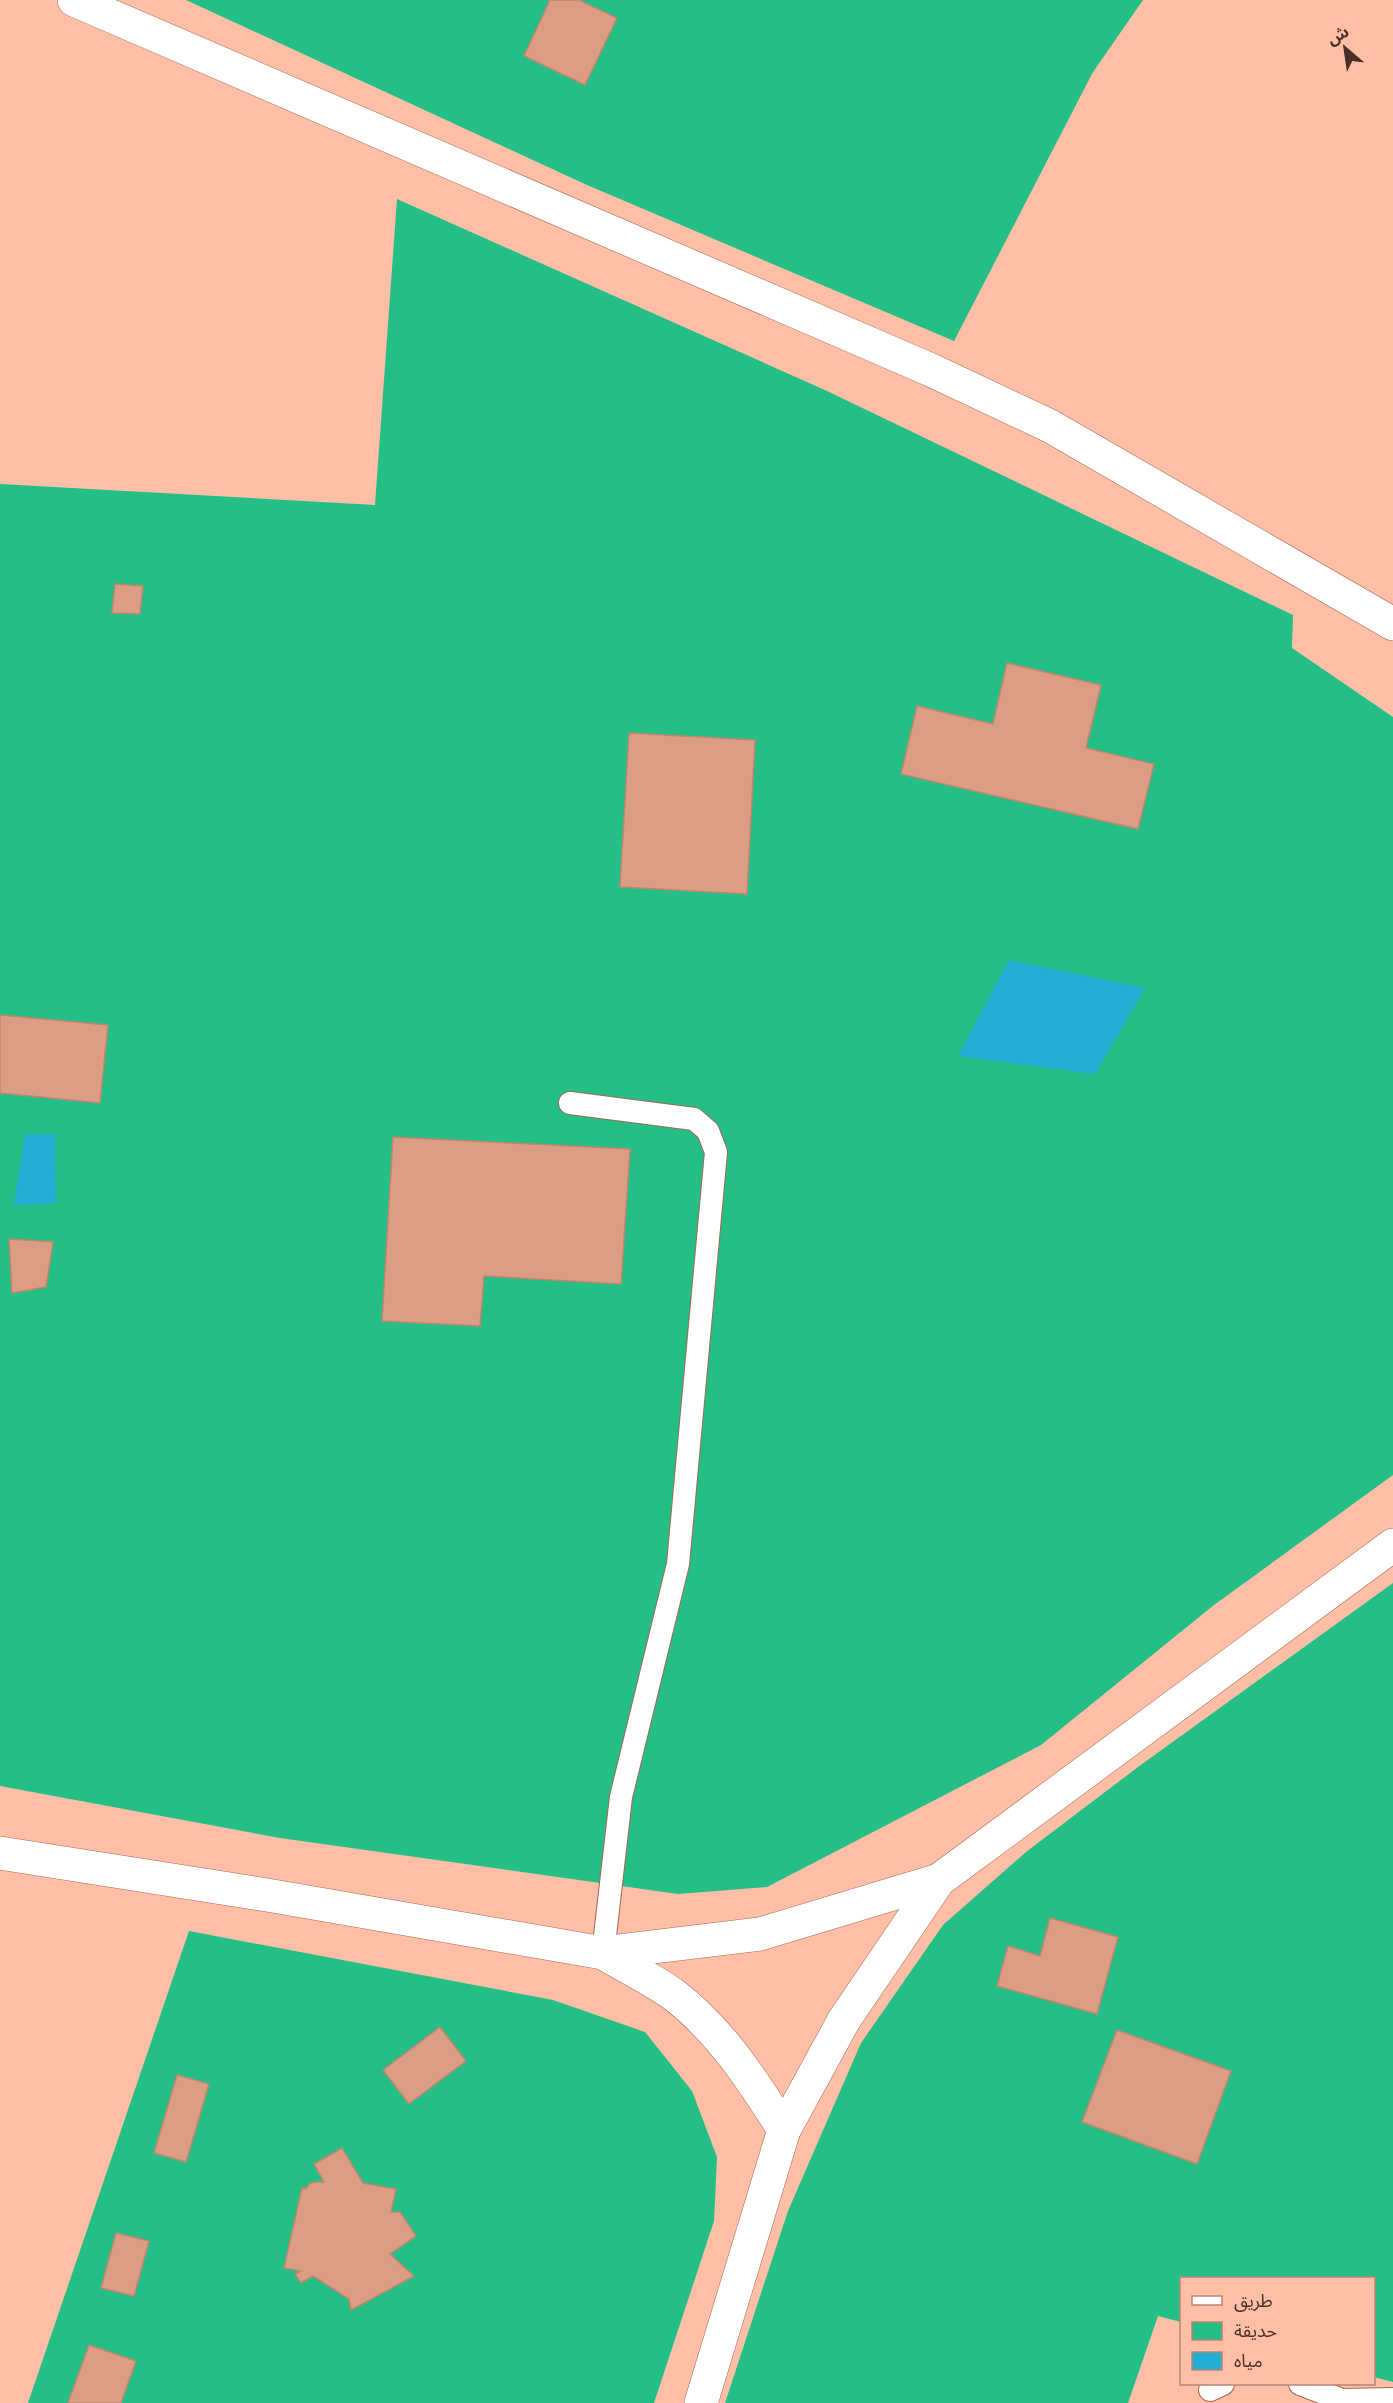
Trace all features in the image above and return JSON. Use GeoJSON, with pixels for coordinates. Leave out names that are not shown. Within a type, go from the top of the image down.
{"type":"FeatureCollection","features":[{"type":"Feature","properties":{"kind":"street"},"geometry":{"type":"LineString","coordinates":[[74,0],[932,370],[1061,432],[1393,624]]}},
{"type":"Feature","properties":{"kind":"street"},"geometry":{"type":"LineString","coordinates":[[700,2403],[784,2130],[844,2020],[939,1880],[1393,1545]]}},
{"type":"Feature","properties":{"kind":"street"},"geometry":{"type":"LineString","coordinates":[[0,1853],[267,1895],[603,1953],[760,1934],[939,1880]]}},
{"type":"Feature","properties":{"kind":"street"},"geometry":{"type":"LineString","coordinates":[[603,1953],[674,1995],[715,2034],[754,2084],[784,2130]]}},
{"type":"Feature","properties":{"kind":"lane"},"geometry":{"type":"LineString","coordinates":[[570,1103],[694,1119],[708,1131],[716,1152],[678,1564],[621,1797],[603,1953]]}},
{"type":"Feature","properties":{"kind":"lane"},"geometry":{"type":"LineString","coordinates":[[1302,2385],[1342,2402],[1393,2399]]}},
{"type":"Feature","properties":{"kind":"green space"},"geometry":{"type":"Polygon","coordinates":[[[186,0],[1143,0],[1093,72],[954,341],[587,185],[186,0]]]}},
{"type":"Feature","properties":{"kind":"green space"},"geometry":{"type":"Polygon","coordinates":[[[397,199],[827,391],[1293,615],[1292,648],[1393,717],[1393,1475],[1214,1605],[1041,1745],[767,1887],[678,1894],[280,1838],[0,1786],[0,484],[375,505],[397,199]]]}},
{"type":"Feature","properties":{"kind":"green space"},"geometry":{"type":"Polygon","coordinates":[[[1393,1583],[1393,2382],[1375,2377],[1375,2277],[1180,2277],[1180,2322],[1158,2316],[1128,2403],[725,2403],[788,2211],[861,2043],[943,1925],[1026,1852],[1138,1767],[1393,1583]]]}},
{"type":"Feature","properties":{"kind":"green space"},"geometry":{"type":"Polygon","coordinates":[[[189,1931],[553,2000],[645,2032],[692,2091],[717,2157],[714,2221],[654,2403],[28,2403],[189,1931]]]}},
{"type":"Feature","properties":{"kind":"water"},"geometry":{"type":"Polygon","coordinates":[[[1009,960],[1145,988],[1095,1074],[958,1056],[1009,960]]]}},
{"type":"Feature","properties":{"kind":"water"},"geometry":{"type":"Polygon","coordinates":[[[25,1134],[55,1134],[56,1203],[14,1205],[25,1134]]]}},
{"type":"Feature","properties":{"kind":"building"},"geometry":{"type":"Polygon","coordinates":[[[550,0],[579,0],[617,18],[585,85],[524,56],[550,0]]]}},
{"type":"Feature","properties":{"kind":"building"},"geometry":{"type":"Polygon","coordinates":[[[115,584],[143,586],[140,614],[112,613],[115,584]]]}},
{"type":"Feature","properties":{"kind":"building"},"geometry":{"type":"Polygon","coordinates":[[[1007,663],[1101,685],[1086,748],[1154,764],[1138,829],[901,774],[917,706],[993,724],[1007,663]]]}},
{"type":"Feature","properties":{"kind":"building"},"geometry":{"type":"Polygon","coordinates":[[[629,733],[755,740],[747,894],[620,887],[629,733]]]}},
{"type":"Feature","properties":{"kind":"building"},"geometry":{"type":"Polygon","coordinates":[[[0,1015],[108,1025],[100,1103],[0,1093],[0,1015]]]}},
{"type":"Feature","properties":{"kind":"building"},"geometry":{"type":"Polygon","coordinates":[[[393,1137],[630,1149],[621,1284],[484,1276],[480,1326],[382,1321],[393,1137]]]}},
{"type":"Feature","properties":{"kind":"building"},"geometry":{"type":"Polygon","coordinates":[[[9,1239],[53,1242],[46,1287],[12,1293],[9,1239]]]}},
{"type":"Feature","properties":{"kind":"building"},"geometry":{"type":"Polygon","coordinates":[[[1050,1918],[1118,1937],[1097,2014],[997,1986],[1008,1946],[1040,1956],[1050,1918]]]}},
{"type":"Feature","properties":{"kind":"building"},"geometry":{"type":"Polygon","coordinates":[[[440,2027],[466,2061],[409,2104],[383,2070],[440,2027]]]}},
{"type":"Feature","properties":{"kind":"building"},"geometry":{"type":"Polygon","coordinates":[[[1117,2030],[1231,2071],[1197,2164],[1082,2122],[1117,2030]]]}},
{"type":"Feature","properties":{"kind":"building"},"geometry":{"type":"Polygon","coordinates":[[[177,2075],[209,2084],[186,2162],[154,2153],[177,2075]]]}},
{"type":"Feature","properties":{"kind":"building"},"geometry":{"type":"Polygon","coordinates":[[[342,2148],[363,2183],[396,2189],[391,2212],[400,2212],[416,2236],[390,2254],[414,2276],[351,2310],[349,2299],[313,2276],[301,2283],[295,2274],[301,2271],[284,2268],[302,2188],[306,2189],[314,2182],[324,2182],[314,2164],[342,2148]]]}},
{"type":"Feature","properties":{"kind":"building"},"geometry":{"type":"Polygon","coordinates":[[[116,2233],[149,2241],[134,2296],[101,2288],[116,2233]]]}},
{"type":"Feature","properties":{"kind":"building"},"geometry":{"type":"Polygon","coordinates":[[[89,2345],[136,2361],[121,2403],[68,2403],[89,2345]]]}}]}
